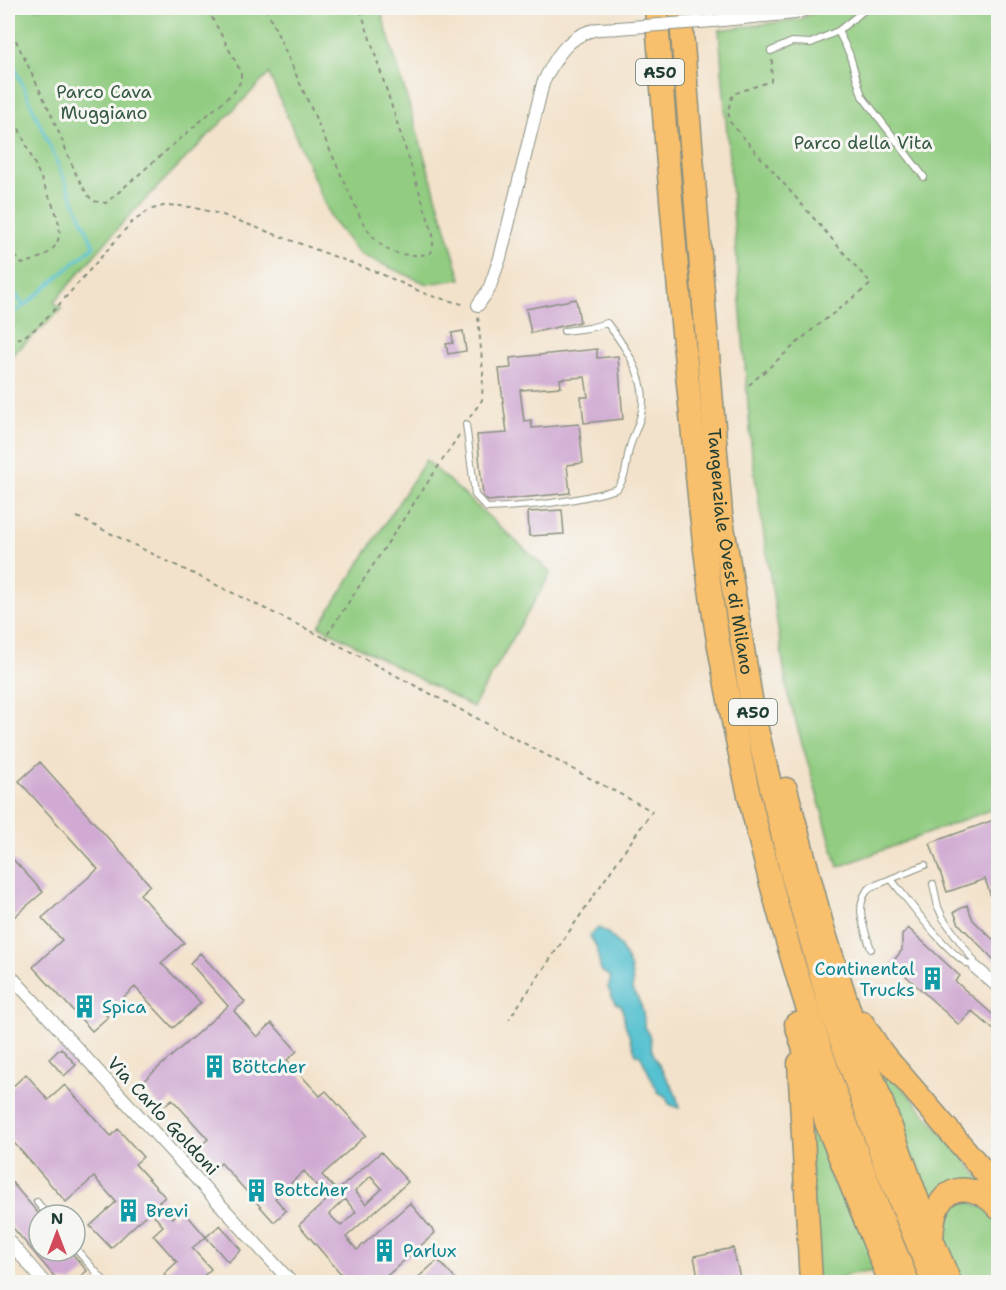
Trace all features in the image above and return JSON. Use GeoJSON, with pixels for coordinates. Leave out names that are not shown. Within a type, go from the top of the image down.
{"type":"FeatureCollection","features":[{"type":"Feature","properties":{"kind":"highway","name":"Tangenziale Ovest di Milano"},"geometry":{"type":"LineString","coordinates":[[656,8],[684,345],[710,589],[723,672],[764,861],[789,951],[855,1152],[909,1282]]}},
{"type":"Feature","properties":{"kind":"highway","name":"Tangenziale Ovest di Milano"},"geometry":{"type":"LineString","coordinates":[[680,8],[721,514],[754,717],[792,875],[832,1014],[886,1167],[933,1282]]}},
{"type":"Feature","properties":{"kind":"highway"},"geometry":{"type":"LineString","coordinates":[[754,717],[774,754],[823,928],[859,1040],[950,1282]]}},
{"type":"Feature","properties":{"kind":"highway"},"geometry":{"type":"LineString","coordinates":[[764,861],[765,893],[771,932],[794,1016],[827,1125],[890,1282]]}},
{"type":"Feature","properties":{"kind":"highway"},"geometry":{"type":"LineString","coordinates":[[823,928],[860,1018],[883,1054],[999,1188]]}},
{"type":"Feature","properties":{"kind":"highway"},"geometry":{"type":"LineString","coordinates":[[794,1016],[804,1135],[811,1282]]}},
{"type":"Feature","properties":{"kind":"highway"},"geometry":{"type":"LineString","coordinates":[[932,1239],[933,1223],[939,1206],[954,1192],[974,1191],[984,1195],[999,1208]]}},
{"type":"Feature","properties":{"kind":"street"},"geometry":{"type":"LineString","coordinates":[[478,304],[489,289],[500,258],[543,83],[550,67],[568,42],[593,30],[795,13],[810,8]]}},
{"type":"Feature","properties":{"kind":"street"},"geometry":{"type":"LineString","coordinates":[[976,968],[999,987]]}},
{"type":"Feature","properties":{"kind":"street","name":"Via Carlo Goldoni"},"geometry":{"type":"LineString","coordinates":[[8,974],[291,1282]]}},
{"type":"Feature","properties":{"kind":"street"},"geometry":{"type":"LineString","coordinates":[[8,1240],[44,1282]]}},
{"type":"Feature","properties":{"kind":"lane"},"geometry":{"type":"LineString","coordinates":[[771,51],[792,42],[811,43],[838,31],[867,8]]}},
{"type":"Feature","properties":{"kind":"lane"},"geometry":{"type":"LineString","coordinates":[[838,31],[849,53],[862,96],[924,177]]}},
{"type":"Feature","properties":{"kind":"lane"},"geometry":{"type":"LineString","coordinates":[[466,424],[475,495],[487,508],[573,500],[617,489],[625,477],[629,449],[638,427],[643,401],[637,372],[623,344],[606,323],[564,331]]}},
{"type":"Feature","properties":{"kind":"lane"},"geometry":{"type":"LineString","coordinates":[[870,949],[862,922],[863,897],[871,887],[926,865]]}},
{"type":"Feature","properties":{"kind":"lane"},"geometry":{"type":"LineString","coordinates":[[891,879],[922,919],[968,966],[976,968],[974,961],[943,918],[933,884]]}},
{"type":"Feature","properties":{"kind":"lane"},"geometry":{"type":"LineString","coordinates":[[87,1262],[105,1282]]}},
{"type":"Feature","properties":{"kind":"lane"},"geometry":{"type":"LineString","coordinates":[[89,1282],[98,1275]]}},
{"type":"Feature","properties":{"kind":"path"},"geometry":{"type":"LineString","coordinates":[[8,24],[87,194],[93,201],[106,203],[234,92],[241,81],[241,72],[207,8]]}},
{"type":"Feature","properties":{"kind":"path"},"geometry":{"type":"LineString","coordinates":[[266,8],[361,219],[374,240],[405,256],[429,254],[433,250],[433,234],[360,8]]}},
{"type":"Feature","properties":{"kind":"path"},"geometry":{"type":"LineString","coordinates":[[749,385],[813,329],[871,284],[730,122],[728,110],[733,94],[771,81],[771,51]]}},
{"type":"Feature","properties":{"kind":"path"},"geometry":{"type":"LineString","coordinates":[[8,104],[55,210],[60,223],[60,234],[57,244],[41,257],[22,264],[8,247]]}},
{"type":"Feature","properties":{"kind":"path"},"geometry":{"type":"LineString","coordinates":[[8,339],[22,338],[35,329],[131,224],[148,210],[167,205],[191,207],[220,214],[379,273],[428,295],[465,305],[478,304],[483,373],[482,400],[325,638]]}},
{"type":"Feature","properties":{"kind":"path"},"geometry":{"type":"LineString","coordinates":[[76,517],[325,638],[652,811],[509,1019]]}},
{"type":"Feature","properties":{"kind":"green space","name":"Parco Cava Muggiano"},"geometry":{"type":"Polygon","coordinates":[[[8,8],[380,8],[461,279],[427,284],[359,254],[332,220],[269,74],[126,219],[54,302],[62,309],[8,359],[8,8]]]}},
{"type":"Feature","properties":{"kind":"green space","name":"Parco della Vita"},"geometry":{"type":"Polygon","coordinates":[[[823,8],[998,8],[998,807],[838,867],[788,695],[752,456],[719,30],[801,19],[823,8]]]}},
{"type":"Feature","properties":{"kind":"green space"},"geometry":{"type":"Polygon","coordinates":[[[426,460],[551,573],[473,707],[319,626],[426,460]]]}},
{"type":"Feature","properties":{"kind":"green space"},"geometry":{"type":"Polygon","coordinates":[[[869,1048],[992,1192],[928,1203],[869,1048]]]}},
{"type":"Feature","properties":{"kind":"green space"},"geometry":{"type":"Polygon","coordinates":[[[808,1100],[879,1271],[850,1274],[834,1282],[816,1282],[808,1100]]]}},
{"type":"Feature","properties":{"kind":"green space"},"geometry":{"type":"Polygon","coordinates":[[[955,1195],[998,1214],[998,1282],[957,1282],[942,1249],[943,1204],[955,1195]]]}},
{"type":"Feature","properties":{"kind":"water"},"geometry":{"type":"Polygon","coordinates":[[[598,928],[613,938],[629,963],[633,981],[632,990],[642,1007],[644,1027],[649,1035],[655,1057],[675,1092],[679,1108],[669,1104],[665,1096],[658,1092],[640,1055],[636,1054],[625,1024],[622,1006],[615,1003],[608,988],[611,977],[601,971],[596,946],[590,936],[598,928]]]}},
{"type":"Feature","properties":{"kind":"building"},"geometry":{"type":"Polygon","coordinates":[[[576,299],[580,322],[531,333],[526,309],[576,299]]]}},
{"type":"Feature","properties":{"kind":"building"},"geometry":{"type":"Polygon","coordinates":[[[463,331],[466,351],[448,354],[446,344],[453,343],[452,333],[463,331]]]}},
{"type":"Feature","properties":{"kind":"building"},"geometry":{"type":"Polygon","coordinates":[[[597,349],[597,358],[618,356],[623,419],[584,423],[581,397],[588,397],[585,377],[560,379],[561,387],[520,390],[524,421],[531,420],[532,428],[579,424],[583,463],[567,465],[570,493],[488,501],[483,496],[477,435],[507,433],[499,369],[511,368],[510,358],[597,349]]]}},
{"type":"Feature","properties":{"kind":"building"},"geometry":{"type":"Polygon","coordinates":[[[562,510],[564,534],[529,536],[528,512],[562,510]]]}},
{"type":"Feature","properties":{"kind":"building"},"geometry":{"type":"Polygon","coordinates":[[[40,762],[150,885],[140,894],[184,943],[161,963],[201,1003],[173,1028],[135,987],[105,1014],[108,1017],[92,1031],[33,967],[62,940],[42,918],[98,869],[19,781],[40,762]]]}},
{"type":"Feature","properties":{"kind":"building"},"geometry":{"type":"Polygon","coordinates":[[[999,818],[999,914],[997,915],[985,879],[947,892],[930,843],[999,818]]]}},
{"type":"Feature","properties":{"kind":"building"},"geometry":{"type":"Polygon","coordinates":[[[8,854],[43,892],[14,917],[8,910],[8,854]]]}},
{"type":"Feature","properties":{"kind":"building"},"geometry":{"type":"Polygon","coordinates":[[[967,905],[973,920],[999,945],[999,955],[994,960],[959,924],[954,912],[967,905]]]}},
{"type":"Feature","properties":{"kind":"building","name":"Continental Trucks"},"geometry":{"type":"Polygon","coordinates":[[[908,928],[960,976],[955,981],[999,1020],[999,1026],[995,1031],[972,1011],[959,1025],[892,963],[902,950],[902,935],[908,928]]]}},
{"type":"Feature","properties":{"kind":"building"},"geometry":{"type":"Polygon","coordinates":[[[200,953],[245,1002],[234,1011],[257,1037],[272,1023],[297,1051],[287,1060],[320,1096],[326,1091],[366,1135],[322,1175],[337,1191],[381,1152],[408,1182],[346,1237],[357,1250],[410,1203],[435,1233],[380,1282],[348,1282],[299,1225],[328,1199],[304,1171],[275,1198],[286,1211],[274,1222],[221,1163],[212,1171],[205,1164],[206,1162],[196,1150],[208,1139],[172,1099],[162,1108],[140,1084],[228,1006],[190,963],[200,953]],[[371,1176],[355,1191],[366,1204],[382,1189],[371,1176]],[[345,1199],[329,1214],[341,1226],[356,1212],[345,1199]]]}},
{"type":"Feature","properties":{"kind":"building"},"geometry":{"type":"Polygon","coordinates":[[[61,1048],[76,1065],[64,1076],[49,1059],[61,1048]]]}},
{"type":"Feature","properties":{"kind":"building"},"geometry":{"type":"Polygon","coordinates":[[[26,1074],[48,1100],[65,1085],[111,1136],[118,1129],[143,1157],[135,1164],[165,1197],[159,1202],[173,1218],[182,1209],[206,1237],[192,1248],[211,1269],[197,1282],[171,1282],[164,1274],[177,1262],[153,1235],[163,1226],[150,1211],[111,1248],[90,1226],[116,1202],[94,1177],[66,1202],[8,1136],[8,1091],[26,1074]]]}},
{"type":"Feature","properties":{"kind":"building"},"geometry":{"type":"Polygon","coordinates":[[[8,1178],[30,1203],[27,1203],[27,1244],[8,1222],[8,1178]]]}},
{"type":"Feature","properties":{"kind":"building"},"geometry":{"type":"Polygon","coordinates":[[[220,1225],[241,1250],[228,1262],[206,1237],[220,1225]]]}},
{"type":"Feature","properties":{"kind":"building"},"geometry":{"type":"Polygon","coordinates":[[[733,1248],[741,1282],[699,1282],[694,1256],[733,1248]]]}},
{"type":"Feature","properties":{"kind":"building"},"geometry":{"type":"Polygon","coordinates":[[[438,1260],[458,1282],[413,1282],[431,1266],[438,1260]]]}},
{"type":"Feature","properties":{"kind":"building"},"geometry":{"type":"Polygon","coordinates":[[[43,1263],[80,1263],[87,1271],[73,1282],[59,1282],[43,1263]]]}},
{"type":"Feature","properties":{"kind":"waterway"},"geometry":{"type":"LineString","coordinates":[[8,52],[94,246],[24,306],[8,316]]}},
{"type":"Feature","properties":{"kind":"waterway"},"geometry":{"type":"LineString","coordinates":[[8,284],[24,306]]}},
{"type":"Feature","properties":{"kind":"place","name":"Continental Trucks"},"geometry":{"type":"Point","coordinates":[933,979]}},
{"type":"Feature","properties":{"kind":"place","name":"Spica"},"geometry":{"type":"Point","coordinates":[84,1007]}},
{"type":"Feature","properties":{"kind":"place","name":"Böttcher"},"geometry":{"type":"Point","coordinates":[214,1067]}},
{"type":"Feature","properties":{"kind":"place","name":"Bottcher"},"geometry":{"type":"Point","coordinates":[256,1190]}},
{"type":"Feature","properties":{"kind":"place","name":"Brevi"},"geometry":{"type":"Point","coordinates":[128,1211]}},
{"type":"Feature","properties":{"kind":"place","name":"Parlux"},"geometry":{"type":"Point","coordinates":[385,1251]}}]}
